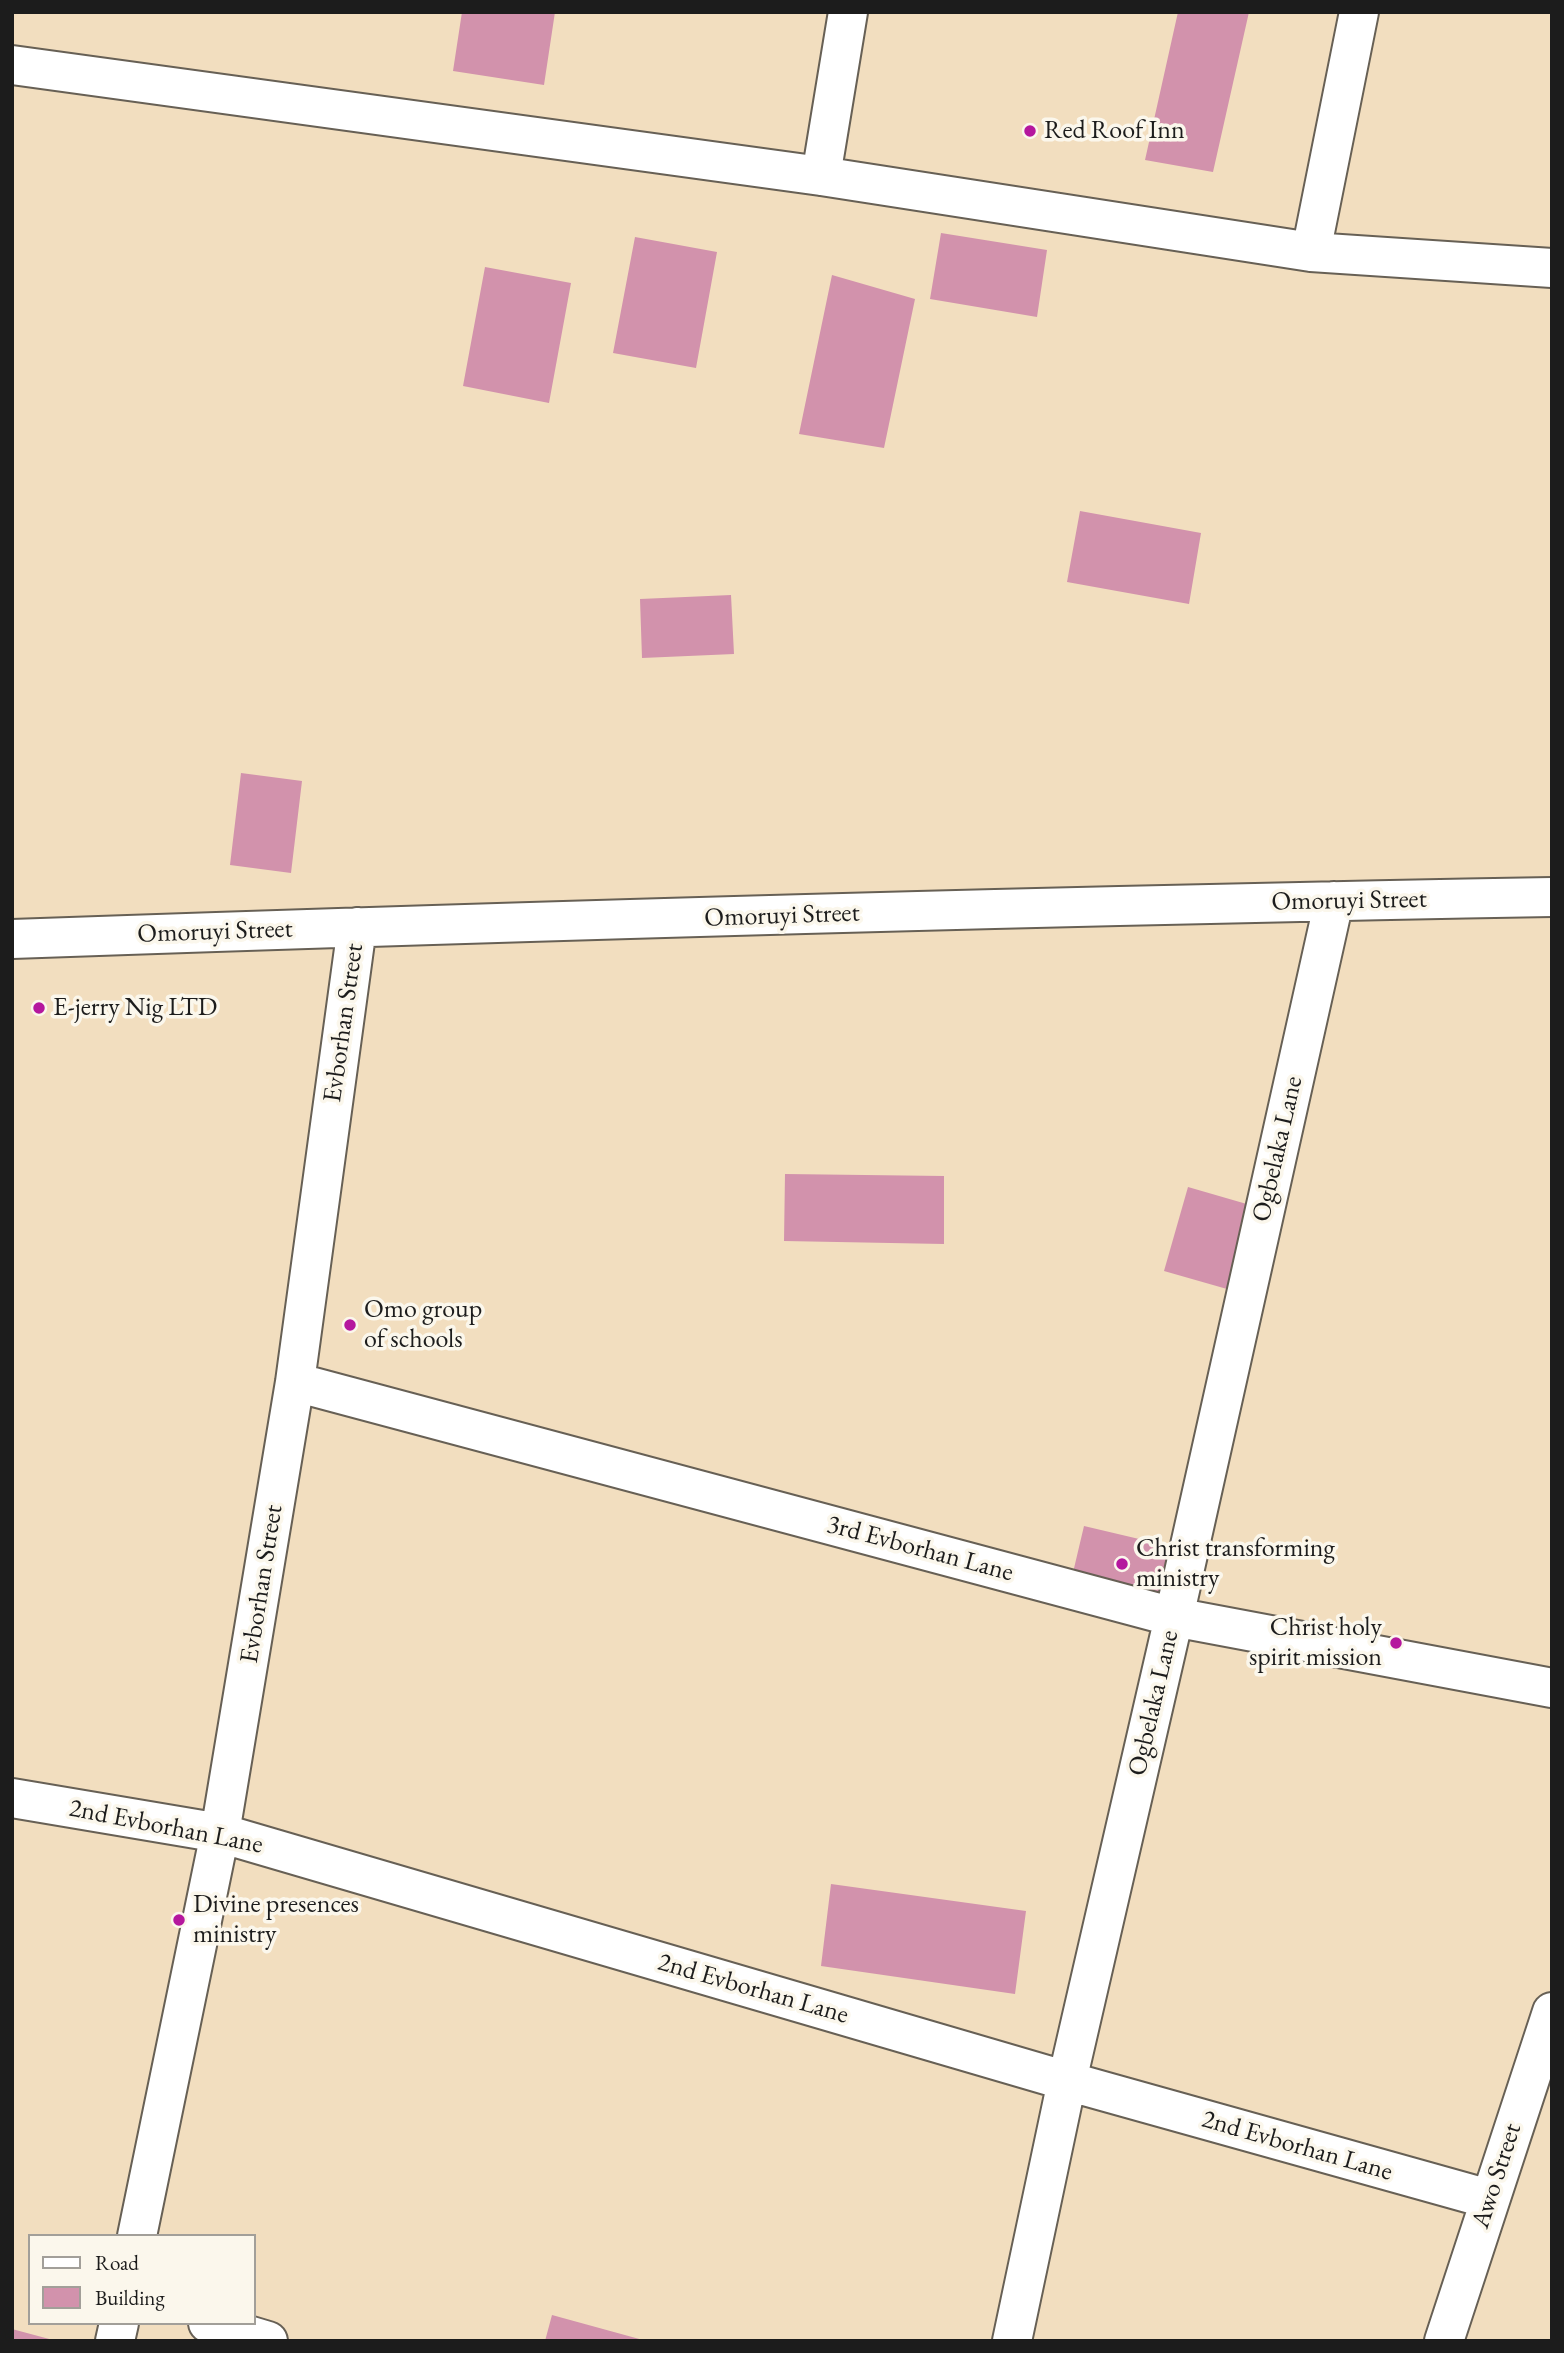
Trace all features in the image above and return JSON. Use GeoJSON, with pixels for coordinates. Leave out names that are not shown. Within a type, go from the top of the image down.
{"type":"FeatureCollection","features":[{"type":"Feature","properties":{"kind":"street"},"geometry":{"type":"LineString","coordinates":[[821,176],[848,12]]}},
{"type":"Feature","properties":{"kind":"street"},"geometry":{"type":"LineString","coordinates":[[1311,252],[1359,12]]}},
{"type":"Feature","properties":{"kind":"street"},"geometry":{"type":"LineString","coordinates":[[12,65],[821,176],[1311,252],[1552,268]]}},
{"type":"Feature","properties":{"kind":"street","name":"Omoruyi Street"},"geometry":{"type":"LineString","coordinates":[[12,939],[356,927],[1552,897]]}},
{"type":"Feature","properties":{"kind":"street","name":"Ogbelaka Lane"},"geometry":{"type":"LineString","coordinates":[[1012,2341],[1067,2081],[1334,901]]}},
{"type":"Feature","properties":{"kind":"street","name":"Evborhan Street"},"geometry":{"type":"LineString","coordinates":[[137,2234],[220,1833],[296,1382],[356,927]]}},
{"type":"Feature","properties":{"kind":"street","name":"3rd Evborhan Lane"},"geometry":{"type":"LineString","coordinates":[[296,1382],[1174,1617],[1552,1688]]}},
{"type":"Feature","properties":{"kind":"street","name":"2nd Evborhan Lane"},"geometry":{"type":"LineString","coordinates":[[12,1798],[220,1833],[1067,2081],[1489,2199]]}},
{"type":"Feature","properties":{"kind":"street","name":"Awo Street"},"geometry":{"type":"LineString","coordinates":[[1444,2341],[1552,2012]]}},
{"type":"Feature","properties":{"kind":"street"},"geometry":{"type":"LineString","coordinates":[[215,2325],[268,2341]]}},
{"type":"Feature","properties":{"kind":"building"},"geometry":{"type":"Polygon","coordinates":[[[462,12],[555,12],[544,85],[453,71],[462,12]]]}},
{"type":"Feature","properties":{"kind":"building"},"geometry":{"type":"Polygon","coordinates":[[[1178,12],[1249,12],[1213,172],[1145,160],[1178,12]]]}},
{"type":"Feature","properties":{"kind":"building"},"geometry":{"type":"Polygon","coordinates":[[[941,233],[1047,250],[1037,317],[930,299],[941,233]]]}},
{"type":"Feature","properties":{"kind":"building"},"geometry":{"type":"Polygon","coordinates":[[[635,237],[717,252],[696,368],[613,353],[635,237]]]}},
{"type":"Feature","properties":{"kind":"building"},"geometry":{"type":"Polygon","coordinates":[[[485,267],[571,283],[549,403],[463,386],[485,267]]]}},
{"type":"Feature","properties":{"kind":"building"},"geometry":{"type":"Polygon","coordinates":[[[832,275],[915,299],[884,448],[799,434],[832,275]]]}},
{"type":"Feature","properties":{"kind":"building"},"geometry":{"type":"Polygon","coordinates":[[[1080,511],[1201,533],[1189,604],[1067,582],[1080,511]]]}},
{"type":"Feature","properties":{"kind":"building"},"geometry":{"type":"Polygon","coordinates":[[[731,595],[734,654],[642,658],[640,599],[731,595]]]}},
{"type":"Feature","properties":{"kind":"building"},"geometry":{"type":"Polygon","coordinates":[[[241,773],[302,781],[291,873],[230,865],[241,773]]]}},
{"type":"Feature","properties":{"kind":"building"},"geometry":{"type":"Polygon","coordinates":[[[785,1174],[944,1176],[944,1244],[784,1241],[785,1174]]]}},
{"type":"Feature","properties":{"kind":"building"},"geometry":{"type":"Polygon","coordinates":[[[1188,1187],[1257,1207],[1234,1291],[1164,1271],[1188,1187]]]}},
{"type":"Feature","properties":{"kind":"building","name":"Christ transforming ministry"},"geometry":{"type":"Polygon","coordinates":[[[1084,1526],[1173,1547],[1161,1602],[1071,1581],[1084,1526]]]}},
{"type":"Feature","properties":{"kind":"building"},"geometry":{"type":"Polygon","coordinates":[[[831,1884],[1026,1911],[1015,1994],[821,1966],[831,1884]]]}},
{"type":"Feature","properties":{"kind":"building"},"geometry":{"type":"Polygon","coordinates":[[[552,2315],[643,2340],[643,2341],[545,2341],[552,2315]]]}},
{"type":"Feature","properties":{"kind":"building"},"geometry":{"type":"Polygon","coordinates":[[[12,2329],[53,2340],[53,2341],[12,2341],[12,2329]]]}},
{"type":"Feature","properties":{"kind":"place","name":"Red Roof Inn"},"geometry":{"type":"Point","coordinates":[1030,131]}},
{"type":"Feature","properties":{"kind":"place","name":"E-jerry Nig LTD"},"geometry":{"type":"Point","coordinates":[39,1008]}},
{"type":"Feature","properties":{"kind":"place","name":"Omo group of schools"},"geometry":{"type":"Point","coordinates":[350,1325]}},
{"type":"Feature","properties":{"kind":"place","name":"Christ transforming ministry"},"geometry":{"type":"Point","coordinates":[1122,1564]}},
{"type":"Feature","properties":{"kind":"place","name":"Christ holy spirit mission"},"geometry":{"type":"Point","coordinates":[1396,1643]}},
{"type":"Feature","properties":{"kind":"place","name":"Divine presences ministry"},"geometry":{"type":"Point","coordinates":[179,1920]}}]}
